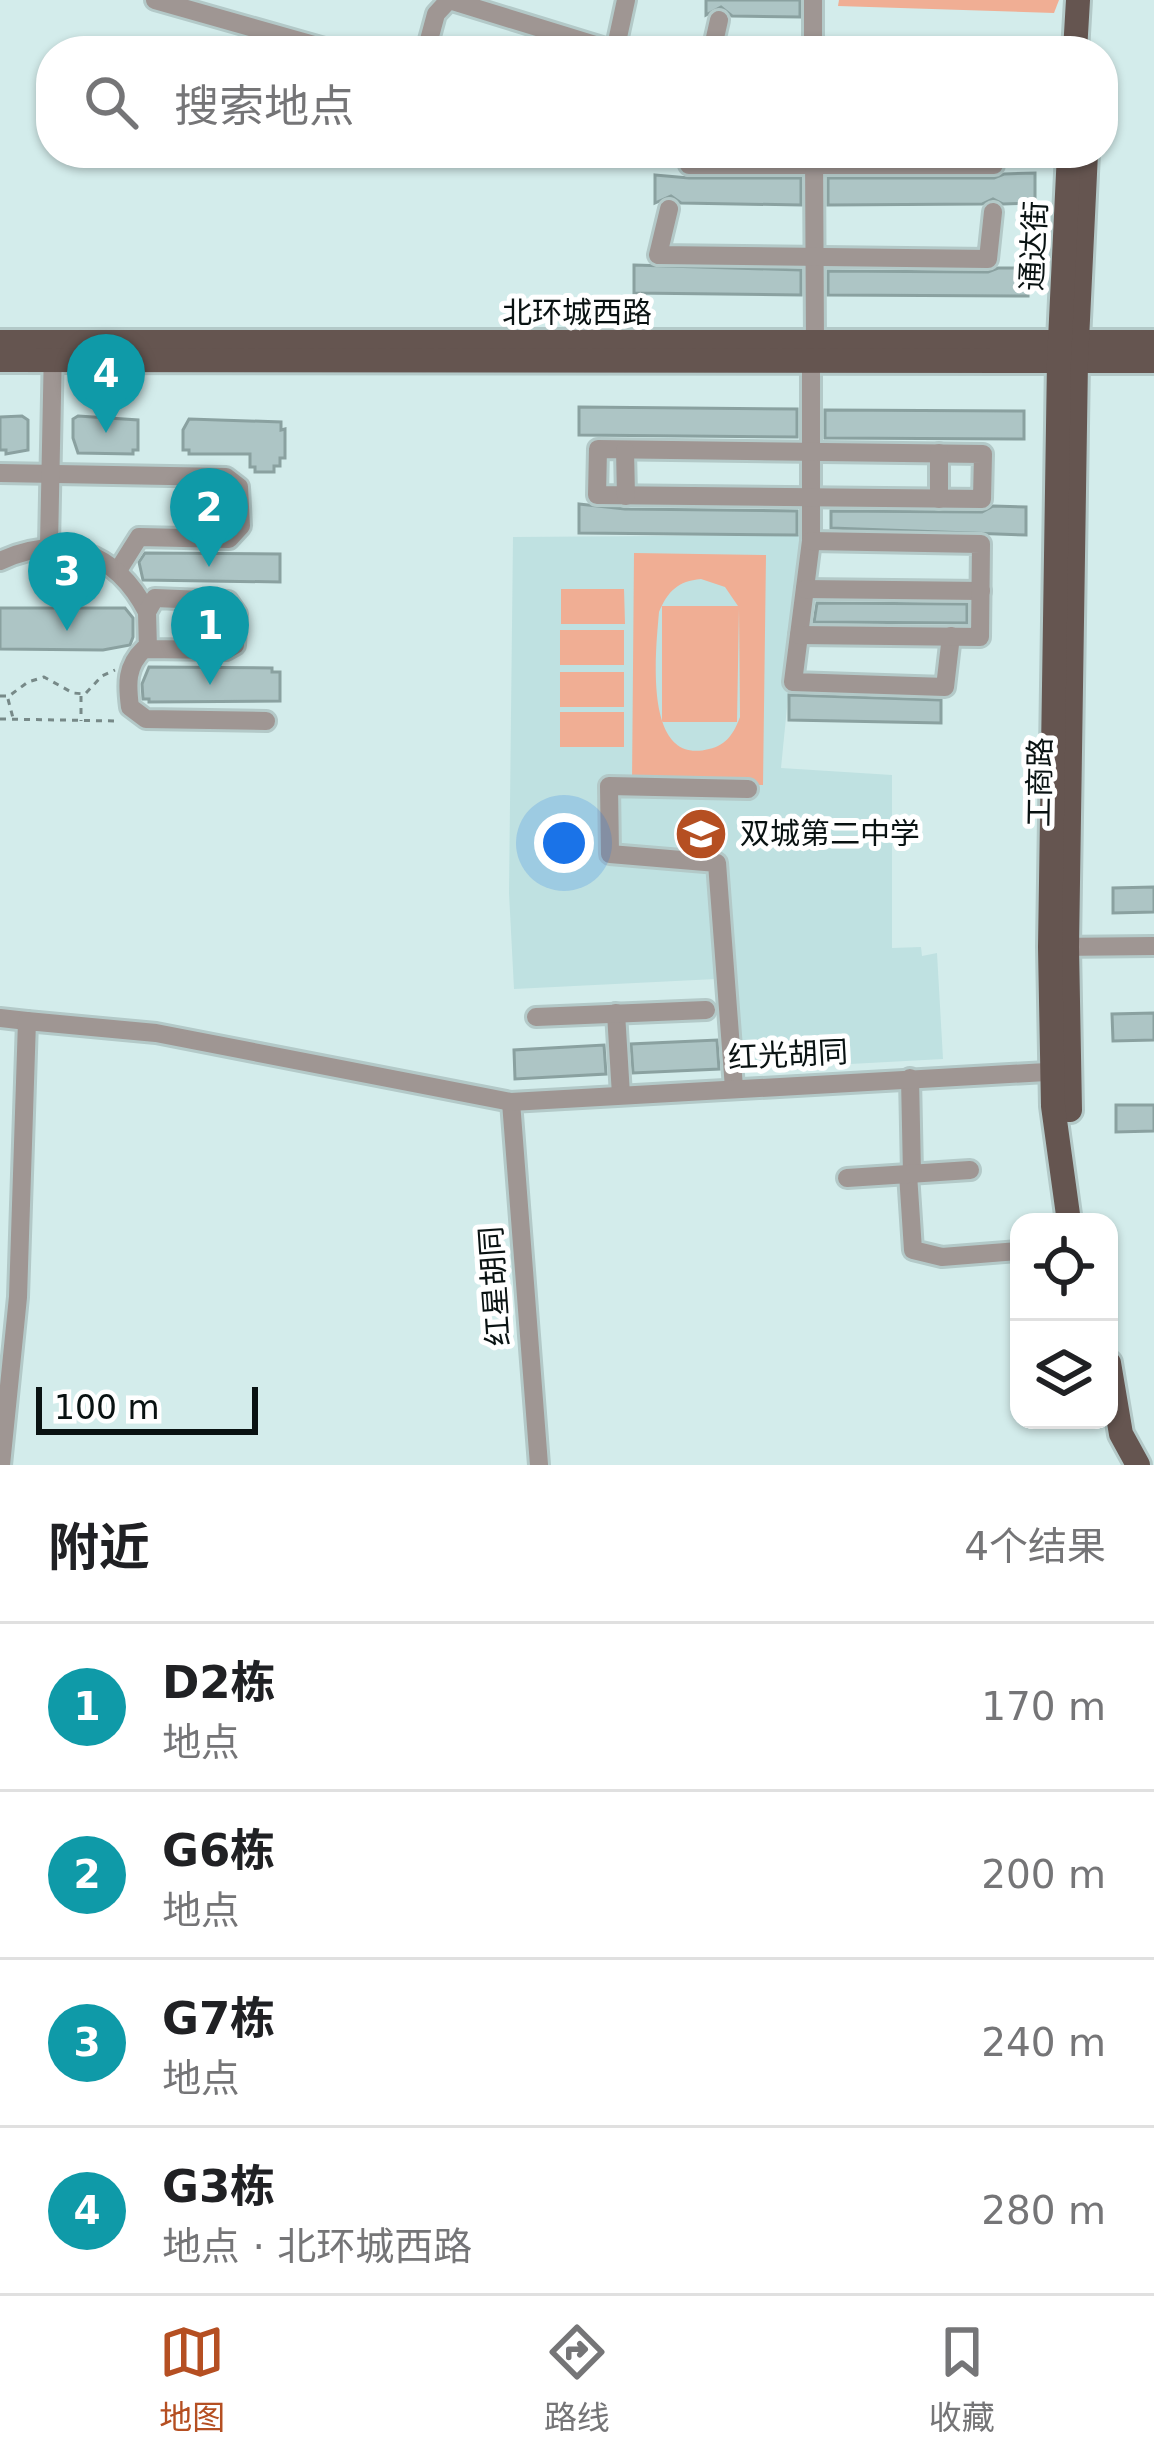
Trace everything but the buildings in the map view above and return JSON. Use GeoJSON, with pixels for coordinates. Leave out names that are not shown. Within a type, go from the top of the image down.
{"type":"FeatureCollection","features":[{"type":"Feature","properties":{"kind":"main road"},"geometry":{"type":"LineString","coordinates":[[1076,36],[1078,0]]}},
{"type":"Feature","properties":{"kind":"main road"},"geometry":{"type":"LineString","coordinates":[[1093,36],[1094,0]]}},
{"type":"Feature","properties":{"kind":"main road","name":"通达街"},"geometry":{"type":"LineString","coordinates":[[1068,352],[1070,168]]}},
{"type":"Feature","properties":{"kind":"main road","name":"通达街"},"geometry":{"type":"LineString","coordinates":[[1068,352],[1085,168]]}},
{"type":"Feature","properties":{"kind":"main road","name":"北环城西路"},"geometry":{"type":"LineString","coordinates":[[0,343],[53,351],[1068,352],[1154,342]]}},
{"type":"Feature","properties":{"kind":"main road","name":"北环城西路"},"geometry":{"type":"LineString","coordinates":[[0,360],[53,351]]}},
{"type":"Feature","properties":{"kind":"main road","name":"北环城西路"},"geometry":{"type":"LineString","coordinates":[[1068,352],[1154,362]]}},
{"type":"Feature","properties":{"kind":"main road","name":"工商路"},"geometry":{"type":"LineString","coordinates":[[1068,352],[1059,947],[1068,1213]]}},
{"type":"Feature","properties":{"kind":"main road","name":"工商路"},"geometry":{"type":"LineString","coordinates":[[1060,1072],[1084,1213]]}},
{"type":"Feature","properties":{"kind":"main road"},"geometry":{"type":"LineString","coordinates":[[1118,1416],[1121,1434],[1138,1465]]}},
{"type":"Feature","properties":{"kind":"main road"},"geometry":{"type":"LineString","coordinates":[[1104,1429],[1120,1465]]}},
{"type":"Feature","properties":{"kind":"street"},"geometry":{"type":"LineString","coordinates":[[155,0],[282,36]]}},
{"type":"Feature","properties":{"kind":"street"},"geometry":{"type":"LineString","coordinates":[[430,36],[436,14],[449,0],[566,36]]}},
{"type":"Feature","properties":{"kind":"street"},"geometry":{"type":"LineString","coordinates":[[618,36],[626,0]]}},
{"type":"Feature","properties":{"kind":"street"},"geometry":{"type":"LineString","coordinates":[[813,0],[813,36]]}},
{"type":"Feature","properties":{"kind":"street"},"geometry":{"type":"LineString","coordinates":[[715,36],[719,20]]}},
{"type":"Feature","properties":{"kind":"street"},"geometry":{"type":"LineString","coordinates":[[814,168],[812,541],[793,682],[945,687],[951,636]]}},
{"type":"Feature","properties":{"kind":"street"},"geometry":{"type":"LineString","coordinates":[[669,208],[658,255],[988,259],[993,212]]}},
{"type":"Feature","properties":{"kind":"street"},"geometry":{"type":"LineString","coordinates":[[49,545],[53,351]]}},
{"type":"Feature","properties":{"kind":"street"},"geometry":{"type":"LineString","coordinates":[[598,449],[811,452],[983,454],[982,500],[597,495],[598,449]]}},
{"type":"Feature","properties":{"kind":"street"},"geometry":{"type":"LineString","coordinates":[[626,450],[626,496]]}},
{"type":"Feature","properties":{"kind":"street"},"geometry":{"type":"LineString","coordinates":[[939,453],[939,499]]}},
{"type":"Feature","properties":{"kind":"street"},"geometry":{"type":"LineString","coordinates":[[0,473],[226,476],[239,487],[241,526],[230,539],[139,537],[117,572]]}},
{"type":"Feature","properties":{"kind":"street"},"geometry":{"type":"LineString","coordinates":[[800,635],[980,637],[981,544],[812,541]]}},
{"type":"Feature","properties":{"kind":"street"},"geometry":{"type":"LineString","coordinates":[[0,562],[49,545],[87,555],[117,572],[147,612]]}},
{"type":"Feature","properties":{"kind":"street"},"geometry":{"type":"LineString","coordinates":[[805,589],[980,591]]}},
{"type":"Feature","properties":{"kind":"street"},"geometry":{"type":"LineString","coordinates":[[148,649],[151,601],[160,597],[224,599],[237,614],[237,640],[230,649],[148,649],[131,661],[129,700],[134,713],[146,719],[266,721]]}},
{"type":"Feature","properties":{"kind":"street"},"geometry":{"type":"LineString","coordinates":[[734,1088],[717,863],[610,854],[608,786],[748,789]]}},
{"type":"Feature","properties":{"kind":"street"},"geometry":{"type":"LineString","coordinates":[[1059,947],[1154,946]]}},
{"type":"Feature","properties":{"kind":"street"},"geometry":{"type":"LineString","coordinates":[[536,1017],[706,1010]]}},
{"type":"Feature","properties":{"kind":"street"},"geometry":{"type":"LineString","coordinates":[[616,1013],[621,1095]]}},
{"type":"Feature","properties":{"kind":"street","name":"红光胡同"},"geometry":{"type":"LineString","coordinates":[[0,1018],[156,1033],[511,1102],[1060,1072]]}},
{"type":"Feature","properties":{"kind":"street"},"geometry":{"type":"LineString","coordinates":[[1,1465],[18,1297],[27,1021]]}},
{"type":"Feature","properties":{"kind":"street"},"geometry":{"type":"LineString","coordinates":[[910,1078],[913,1250],[942,1257],[1010,1252]]}},
{"type":"Feature","properties":{"kind":"street","name":"红星胡同"},"geometry":{"type":"LineString","coordinates":[[511,1102],[539,1465]]}},
{"type":"Feature","properties":{"kind":"street"},"geometry":{"type":"LineString","coordinates":[[847,1178],[970,1170]]}},
{"type":"Feature","properties":{"kind":"path"},"geometry":{"type":"LineString","coordinates":[[0,696],[8,697],[44,677],[81,694],[110,671],[129,668]]}},
{"type":"Feature","properties":{"kind":"path"},"geometry":{"type":"LineString","coordinates":[[81,694],[81,721]]}},
{"type":"Feature","properties":{"kind":"path"},"geometry":{"type":"LineString","coordinates":[[8,697],[14,719]]}},
{"type":"Feature","properties":{"kind":"path"},"geometry":{"type":"LineString","coordinates":[[0,719],[127,722],[134,713]]}},
{"type":"Feature","properties":{"kind":"shaded area"},"geometry":{"type":"Polygon","coordinates":[[[839,0],[1059,0],[1054,13],[838,6],[839,0]]]}},
{"type":"Feature","properties":{"kind":"shaded area","name":"双城第二中学"},"geometry":{"type":"Polygon","coordinates":[[[804,535],[781,768],[892,775],[892,948],[921,947],[922,956],[937,953],[943,1059],[721,1071],[716,979],[514,989],[509,893],[513,537],[804,535]]]}},
{"type":"Feature","properties":{"kind":"shaded area"},"geometry":{"type":"Polygon","coordinates":[[[634,553],[766,555],[763,785],[632,783],[634,553]],[[693,580],[666,598],[662,605],[659,612],[662,719],[662,606],[738,606],[725,587],[693,580]],[[739,608],[737,722],[663,722],[672,740],[687,750],[715,747],[732,733],[740,717],[739,608]]]}},
{"type":"Feature","properties":{"kind":"shaded area"},"geometry":{"type":"Polygon","coordinates":[[[561,589],[624,589],[625,624],[561,624],[561,589]]]}},
{"type":"Feature","properties":{"kind":"shaded area"},"geometry":{"type":"Polygon","coordinates":[[[560,630],[624,630],[624,665],[560,665],[560,630]]]}},
{"type":"Feature","properties":{"kind":"shaded area"},"geometry":{"type":"Polygon","coordinates":[[[560,672],[624,672],[624,707],[560,707],[560,672]]]}},
{"type":"Feature","properties":{"kind":"shaded area"},"geometry":{"type":"Polygon","coordinates":[[[560,712],[624,712],[624,747],[560,747],[560,712]]]}},
{"type":"Feature","properties":{"kind":"place","name":"G3栋"},"geometry":{"type":"Point","coordinates":[106,433]}},
{"type":"Feature","properties":{"kind":"place","name":"G6栋"},"geometry":{"type":"Point","coordinates":[209,567]}},
{"type":"Feature","properties":{"kind":"place","name":"G7栋"},"geometry":{"type":"Point","coordinates":[67,631]}},
{"type":"Feature","properties":{"kind":"place","name":"D2栋"},"geometry":{"type":"Point","coordinates":[210,685]}},
{"type":"Feature","properties":{"kind":"place","name":"双城第二中学"},"geometry":{"type":"Point","coordinates":[701,834]}}]}
